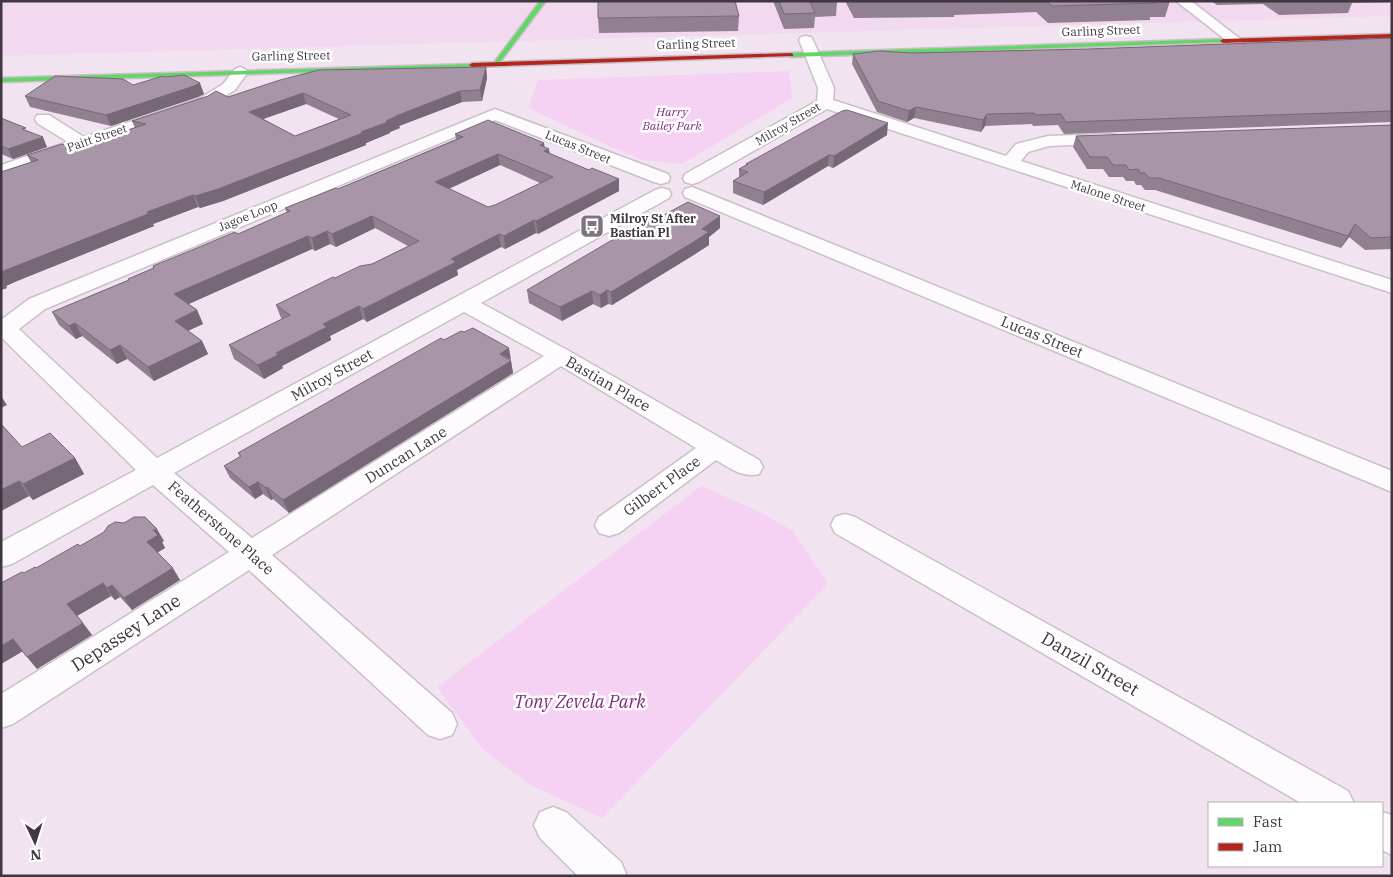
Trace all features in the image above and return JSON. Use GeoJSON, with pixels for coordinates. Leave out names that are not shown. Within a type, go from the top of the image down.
{"type":"FeatureCollection","features":[{"type":"Feature","properties":{"kind":"street"},"geometry":{"type":"LineString","coordinates":[[495,65],[502,48],[543,1]]}},
{"type":"Feature","properties":{"kind":"street"},"geometry":{"type":"LineString","coordinates":[[1182,1],[1220,29]]}},
{"type":"Feature","properties":{"kind":"street"},"geometry":{"type":"LineString","coordinates":[[1200,29],[1220,29],[1236,34]]}},
{"type":"Feature","properties":{"kind":"street","name":"Garling Street"},"geometry":{"type":"LineString","coordinates":[[1,80],[495,65],[807,44],[1236,34],[1392,36]]}},
{"type":"Feature","properties":{"kind":"street","name":"Milroy Street"},"geometry":{"type":"LineString","coordinates":[[692,186],[824,103],[826,88],[807,44]]}},
{"type":"Feature","properties":{"kind":"street"},"geometry":{"type":"LineString","coordinates":[[502,48],[527,48]]}},
{"type":"Feature","properties":{"kind":"street","name":"Paitt Street"},"geometry":{"type":"LineString","coordinates":[[1,171],[205,102],[229,87],[240,72]]}},
{"type":"Feature","properties":{"kind":"street","name":"Malone Street"},"geometry":{"type":"LineString","coordinates":[[824,103],[1392,287]]}},
{"type":"Feature","properties":{"kind":"street","name":"Lucas Street"},"geometry":{"type":"LineString","coordinates":[[495,114],[643,172],[661,186]]}},
{"type":"Feature","properties":{"kind":"street","name":"Jagoe Loop"},"geometry":{"type":"LineString","coordinates":[[6,328],[37,304],[495,114]]}},
{"type":"Feature","properties":{"kind":"street"},"geometry":{"type":"LineString","coordinates":[[43,119],[81,143]]}},
{"type":"Feature","properties":{"kind":"street"},"geometry":{"type":"LineString","coordinates":[[1009,164],[1022,148],[1048,141],[1125,139]]}},
{"type":"Feature","properties":{"kind":"street"},"geometry":{"type":"LineString","coordinates":[[661,186],[674,175],[692,186]]}},
{"type":"Feature","properties":{"kind":"street","name":"Milroy Street"},"geometry":{"type":"LineString","coordinates":[[1,556],[465,302],[661,186]]}},
{"type":"Feature","properties":{"kind":"street","name":"Lucas Street"},"geometry":{"type":"LineString","coordinates":[[692,186],[1392,482]]}},
{"type":"Feature","properties":{"kind":"street","name":"Bastian Place"},"geometry":{"type":"LineString","coordinates":[[465,302],[561,356],[749,467]]}},
{"type":"Feature","properties":{"kind":"street","name":"Featherstone Place"},"geometry":{"type":"LineString","coordinates":[[6,328],[155,472],[251,554],[440,724]]}},
{"type":"Feature","properties":{"kind":"street","name":"Duncan Lane"},"geometry":{"type":"LineString","coordinates":[[251,554],[561,356]]}},
{"type":"Feature","properties":{"kind":"street","name":"Gilbert Place"},"geometry":{"type":"LineString","coordinates":[[609,525],[715,447]]}},
{"type":"Feature","properties":{"kind":"street","name":"Danzil Street"},"geometry":{"type":"LineString","coordinates":[[845,525],[1333,802]]}},
{"type":"Feature","properties":{"kind":"street","name":"Depassey Lane"},"geometry":{"type":"LineString","coordinates":[[1,713],[251,554]]}},
{"type":"Feature","properties":{"kind":"street"},"geometry":{"type":"LineString","coordinates":[[553,825],[608,876]]}},
{"type":"Feature","properties":{"kind":"shaded area"},"geometry":{"type":"Polygon","coordinates":[[[1,1],[1392,1],[1392,16],[1,56],[1,1]]]}},
{"type":"Feature","properties":{"kind":"green space","name":"Harry Bailey Park"},"geometry":{"type":"Polygon","coordinates":[[[789,71],[792,98],[682,164],[643,160],[528,108],[538,80],[789,71]]]}},
{"type":"Feature","properties":{"kind":"green space","name":"Tony Zevela Park"},"geometry":{"type":"Polygon","coordinates":[[[701,486],[756,510],[793,531],[828,584],[602,818],[530,785],[482,749],[437,687],[701,486]]]}},
{"type":"Feature","properties":{"kind":"building"},"geometry":{"type":"Polygon","coordinates":[[[598,1],[735,1],[739,16],[598,18],[598,1]]]}},
{"type":"Feature","properties":{"kind":"building"},"geometry":{"type":"Polygon","coordinates":[[[779,1],[837,1],[810,2],[815,13],[784,14],[779,1]]]}},
{"type":"Feature","properties":{"kind":"building"},"geometry":{"type":"Polygon","coordinates":[[[1046,1],[1152,1],[1155,3],[1052,6],[1046,1]]]}},
{"type":"Feature","properties":{"kind":"building"},"geometry":{"type":"Polygon","coordinates":[[[1392,38],[1392,111],[1066,122],[1061,114],[987,114],[983,120],[916,107],[909,111],[878,101],[853,54],[880,51],[912,53],[1088,49],[1392,38]]]}},
{"type":"Feature","properties":{"kind":"building"},"geometry":{"type":"Polygon","coordinates":[[[486,67],[480,90],[460,91],[396,116],[386,121],[388,122],[361,132],[363,133],[218,189],[193,195],[147,212],[148,214],[1,272],[1,172],[38,160],[27,155],[62,144],[73,148],[146,124],[132,121],[208,96],[216,91],[228,97],[280,80],[319,70],[486,67]],[[303,93],[249,112],[295,136],[351,115],[303,93]]]}},
{"type":"Feature","properties":{"kind":"building"},"geometry":{"type":"Polygon","coordinates":[[[184,75],[200,83],[106,115],[25,96],[55,76],[123,79],[133,85],[163,76],[184,75]]]}},
{"type":"Feature","properties":{"kind":"building"},"geometry":{"type":"Polygon","coordinates":[[[847,110],[888,123],[834,156],[829,155],[764,192],[733,181],[748,172],[739,169],[748,164],[746,164],[847,110]]]}},
{"type":"Feature","properties":{"kind":"building"},"geometry":{"type":"Polygon","coordinates":[[[1,118],[43,137],[8,149],[1,146],[1,118]]]}},
{"type":"Feature","properties":{"kind":"building"},"geometry":{"type":"Polygon","coordinates":[[[488,120],[544,143],[540,145],[549,149],[544,151],[589,170],[592,168],[619,179],[504,236],[499,234],[451,259],[456,262],[363,309],[359,306],[323,324],[327,327],[276,353],[278,355],[258,365],[229,345],[290,315],[276,305],[333,277],[335,278],[360,266],[372,264],[419,241],[372,216],[332,234],[327,231],[312,238],[308,236],[174,294],[197,310],[175,321],[202,341],[148,367],[120,345],[110,350],[75,323],[69,326],[52,312],[129,280],[154,268],[153,266],[235,232],[238,234],[290,211],[285,208],[336,188],[338,189],[463,137],[455,134],[488,120]],[[498,154],[435,182],[488,207],[553,177],[498,154]]]}},
{"type":"Feature","properties":{"kind":"building"},"geometry":{"type":"Polygon","coordinates":[[[1392,125],[1392,237],[1371,238],[1355,224],[1348,236],[1159,178],[1149,178],[1145,173],[1140,173],[1138,169],[1129,170],[1126,165],[1113,165],[1107,157],[1090,157],[1076,136],[1392,125]]]}},
{"type":"Feature","properties":{"kind":"building"},"geometry":{"type":"Polygon","coordinates":[[[688,202],[720,216],[702,229],[709,232],[611,292],[607,290],[600,295],[592,291],[560,307],[527,290],[653,216],[658,218],[688,202]]]}},
{"type":"Feature","properties":{"kind":"building"},"geometry":{"type":"Polygon","coordinates":[[[473,328],[509,348],[500,354],[511,361],[283,500],[258,482],[249,487],[224,466],[241,456],[238,453],[441,338],[444,340],[461,331],[464,332],[473,328]]]}},
{"type":"Feature","properties":{"kind":"building"},"geometry":{"type":"Polygon","coordinates":[[[1,424],[22,447],[50,433],[75,458],[23,484],[19,481],[1,490],[1,424]]]}},
{"type":"Feature","properties":{"kind":"building"},"geometry":{"type":"Polygon","coordinates":[[[134,517],[145,517],[157,529],[153,530],[158,535],[147,542],[173,568],[124,598],[112,585],[107,588],[103,583],[67,604],[83,623],[27,657],[13,639],[1,646],[1,583],[22,572],[24,573],[36,568],[78,544],[80,546],[104,532],[108,526],[115,522],[124,523],[134,517]]]}},
{"type":"Feature","properties":{"kind":"traffic: fast"},"geometry":{"type":"LineString","coordinates":[[495,65],[543,1]]}},
{"type":"Feature","properties":{"kind":"traffic: fast"},"geometry":{"type":"LineString","coordinates":[[791,55],[1223,41]]}},
{"type":"Feature","properties":{"kind":"traffic: fast"},"geometry":{"type":"LineString","coordinates":[[1,80],[472,65]]}},
{"type":"Feature","properties":{"kind":"traffic: jam"},"geometry":{"type":"LineString","coordinates":[[1223,41],[1392,36]]}},
{"type":"Feature","properties":{"kind":"traffic: jam"},"geometry":{"type":"LineString","coordinates":[[472,65],[791,55]]}},
{"type":"Feature","properties":{"kind":"place","name":"Milroy St After Bastian Pl"},"geometry":{"type":"Point","coordinates":[592,226]}}]}
